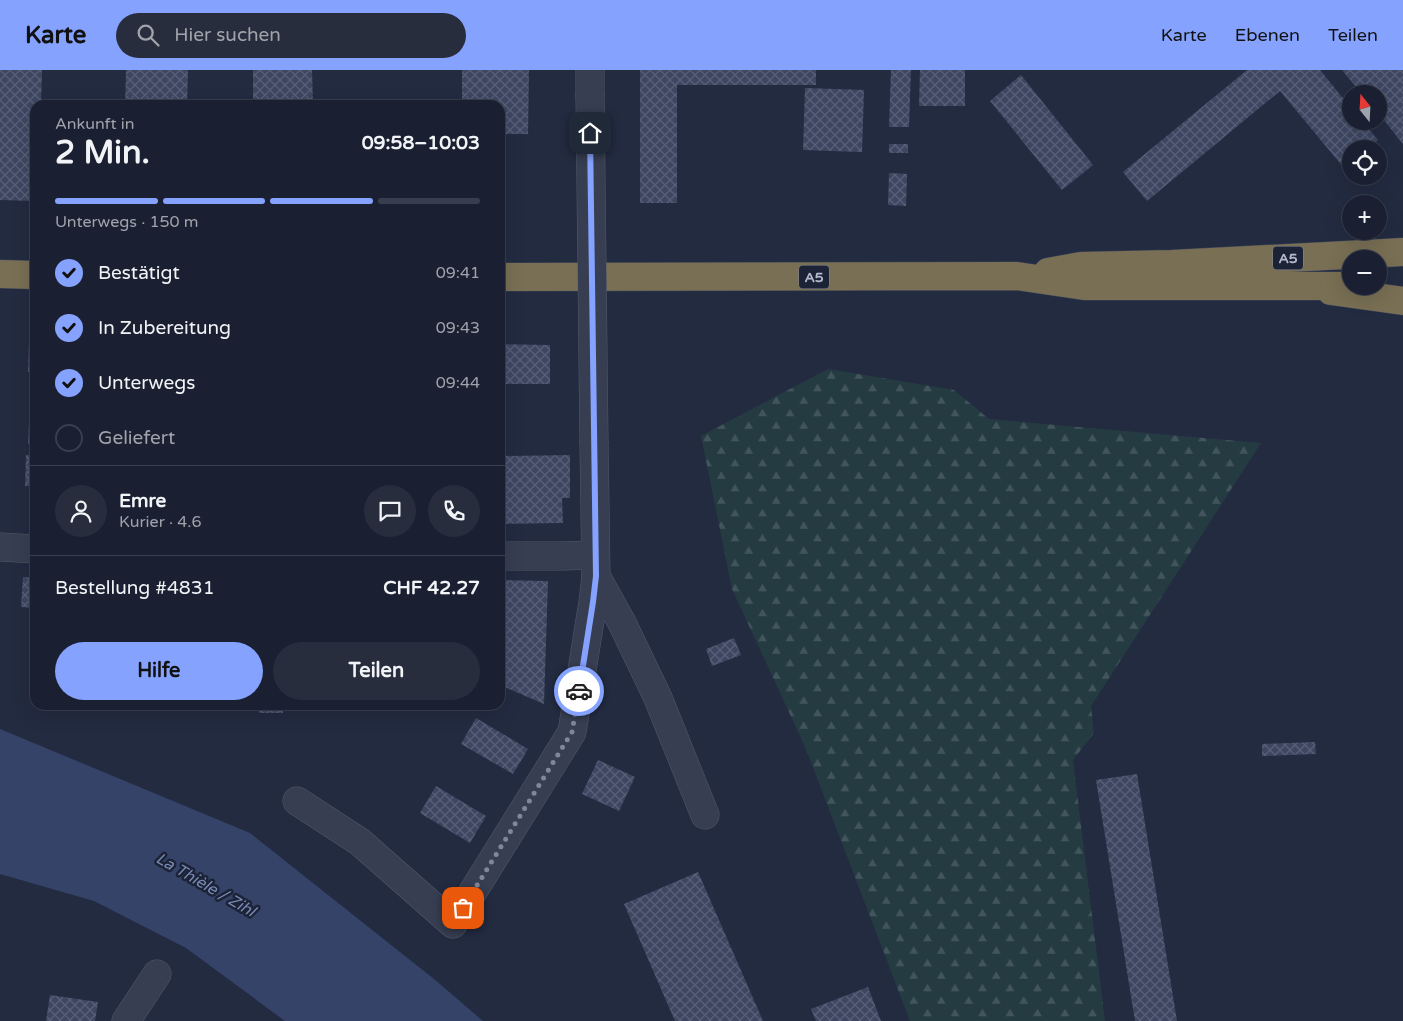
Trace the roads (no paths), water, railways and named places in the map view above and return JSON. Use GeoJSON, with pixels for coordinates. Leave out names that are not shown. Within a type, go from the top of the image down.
{"type":"FeatureCollection","features":[{"type":"Feature","properties":{"kind":"highway","name":"A5"},"geometry":{"type":"LineString","coordinates":[[1017,276],[1081,266],[1172,264],[1403,252]]}},
{"type":"Feature","properties":{"kind":"highway"},"geometry":{"type":"LineString","coordinates":[[0,274],[30,274]]}},
{"type":"Feature","properties":{"kind":"highway","name":"A5"},"geometry":{"type":"LineString","coordinates":[[505,277],[1017,276],[1084,286],[1302,287],[1403,301]]}},
{"type":"Feature","properties":{"kind":"highway"},"geometry":{"type":"LineString","coordinates":[[1387,285],[1403,285]]}},
{"type":"Feature","properties":{"kind":"highway"},"geometry":{"type":"LineString","coordinates":[[1302,287],[1342,286]]}},
{"type":"Feature","properties":{"kind":"street"},"geometry":{"type":"LineString","coordinates":[[297,801],[360,842],[453,924],[572,732],[593,602],[595,565],[590,82]]}},
{"type":"Feature","properties":{"kind":"street"},"geometry":{"type":"LineString","coordinates":[[0,547],[30,549]]}},
{"type":"Feature","properties":{"kind":"street"},"geometry":{"type":"LineString","coordinates":[[505,556],[562,556],[595,565],[658,698],[705,815]]}},
{"type":"Feature","properties":{"kind":"street"},"geometry":{"type":"LineString","coordinates":[[126,1021],[157,974]]}},
{"type":"Feature","properties":{"kind":"water","name":"La Thièle / Zihl"},"geometry":{"type":"Polygon","coordinates":[[[0,729],[250,833],[434,979],[483,1021],[285,1021],[186,948],[94,901],[0,874],[0,729]]]}}]}
